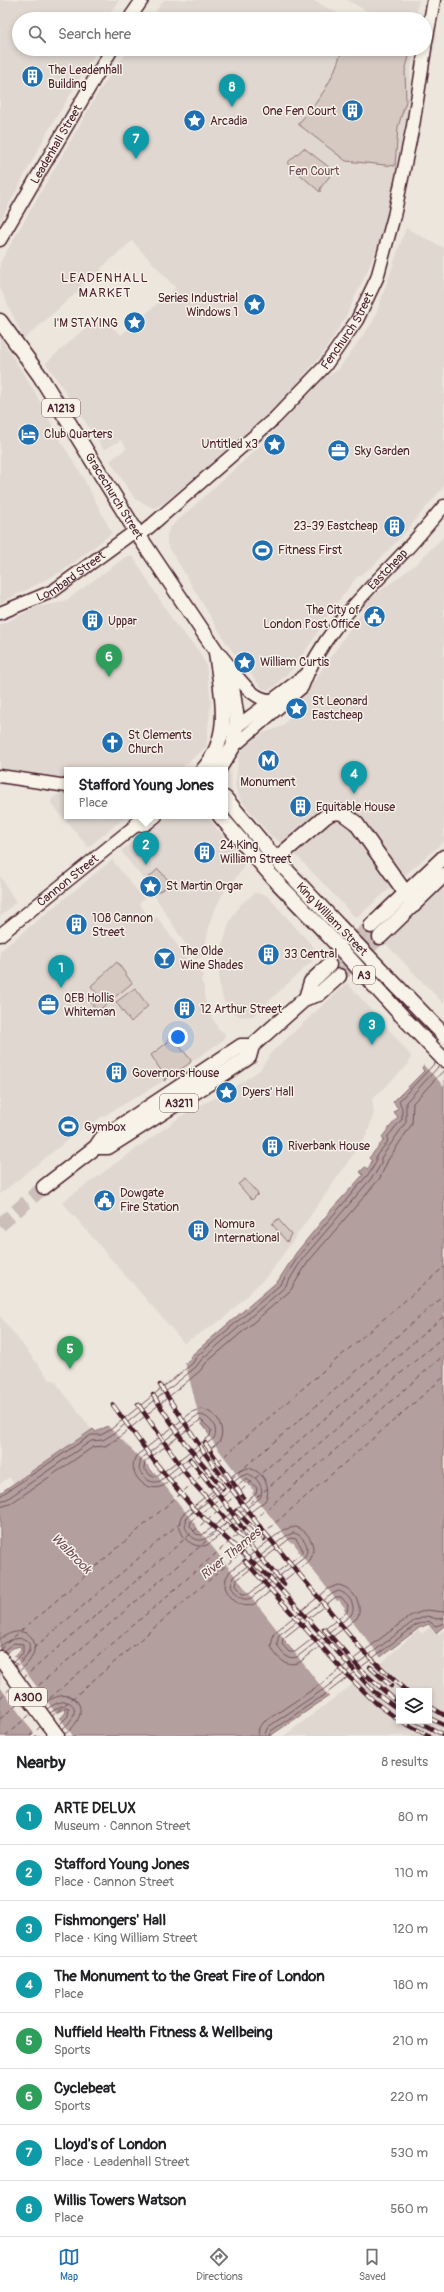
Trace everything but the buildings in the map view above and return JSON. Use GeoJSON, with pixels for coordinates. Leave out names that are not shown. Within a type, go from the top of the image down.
{"type":"FeatureCollection","features":[{"type":"Feature","properties":{"kind":"main road","name":"Gracechurch Street"},"geometry":{"type":"LineString","coordinates":[[0,321],[40,376],[137,533],[216,651],[229,667],[234,692],[237,726],[227,745],[219,767]]}},
{"type":"Feature","properties":{"kind":"main road","name":"Gracechurch Street"},"geometry":{"type":"LineString","coordinates":[[216,651],[223,704],[223,734],[227,745]]}},
{"type":"Feature","properties":{"kind":"main road","name":"Gracechurch Street"},"geometry":{"type":"LineString","coordinates":[[206,767],[227,745]]}},
{"type":"Feature","properties":{"kind":"main road","name":"King William Street"},"geometry":{"type":"LineString","coordinates":[[228,802],[276,860],[444,1035]]}},
{"type":"Feature","properties":{"kind":"main road"},"geometry":{"type":"LineString","coordinates":[[276,860],[325,816],[331,813],[341,812],[356,823],[411,899]]}},
{"type":"Feature","properties":{"kind":"main road","name":"King William Street"},"geometry":{"type":"LineString","coordinates":[[223,819],[275,880],[440,1056]]}},
{"type":"Feature","properties":{"kind":"main road"},"geometry":{"type":"LineString","coordinates":[[380,937],[444,857]]}},
{"type":"Feature","properties":{"kind":"main road"},"geometry":{"type":"LineString","coordinates":[[370,926],[444,875]]}},
{"type":"Feature","properties":{"kind":"main road","name":"A3211"},"geometry":{"type":"LineString","coordinates":[[306,998],[310,982],[329,965]]}},
{"type":"Feature","properties":{"kind":"main road","name":"A3211"},"geometry":{"type":"LineString","coordinates":[[44,1187],[96,1147],[108,1147],[249,1057],[252,1046],[306,998],[319,994],[339,976]]}},
{"type":"Feature","properties":{"kind":"main road","name":"A300"},"geometry":{"type":"LineString","coordinates":[[0,1658],[57,1736]]}},
{"type":"Feature","properties":{"kind":"street"},"geometry":{"type":"LineString","coordinates":[[134,12],[142,0]]}},
{"type":"Feature","properties":{"kind":"street","name":"Fenchurch Street"},"geometry":{"type":"LineString","coordinates":[[432,12],[434,0]]}},
{"type":"Feature","properties":{"kind":"street","name":"Leadenhall Street"},"geometry":{"type":"LineString","coordinates":[[0,240],[108,56]]}},
{"type":"Feature","properties":{"kind":"street","name":"Fenchurch Street"},"geometry":{"type":"LineString","coordinates":[[137,533],[275,418],[325,366],[357,320],[377,278],[394,216],[413,126],[424,56]]}},
{"type":"Feature","properties":{"kind":"street","name":"Eastcheap"},"geometry":{"type":"LineString","coordinates":[[227,745],[302,688],[307,674],[348,610],[408,549],[444,506]]}},
{"type":"Feature","properties":{"kind":"street","name":"Lombard Street"},"geometry":{"type":"LineString","coordinates":[[0,613],[53,591],[137,533]]}},
{"type":"Feature","properties":{"kind":"street","name":"Gracechurch Street"},"geometry":{"type":"LineString","coordinates":[[229,667],[258,697],[264,701],[272,700]]}},
{"type":"Feature","properties":{"kind":"street","name":"Eastcheap"},"geometry":{"type":"LineString","coordinates":[[237,726],[307,674]]}},
{"type":"Feature","properties":{"kind":"street"},"geometry":{"type":"LineString","coordinates":[[0,776],[64,786]]}},
{"type":"Feature","properties":{"kind":"street","name":"Cannon Street"},"geometry":{"type":"LineString","coordinates":[[0,935],[137,821],[146,824],[152,819]]}},
{"type":"Feature","properties":{"kind":"shaded area"},"geometry":{"type":"Polygon","coordinates":[[[0,0],[119,0],[111,12],[12,12],[12,56],[94,56],[49,129],[0,221],[0,0]]]}},
{"type":"Feature","properties":{"kind":"shaded area"},"geometry":{"type":"Polygon","coordinates":[[[164,0],[312,0],[336,12],[155,12],[164,0]]]}},
{"type":"Feature","properties":{"kind":"shaded area"},"geometry":{"type":"Polygon","coordinates":[[[347,0],[419,0],[416,12],[368,12],[347,0]]]}},
{"type":"Feature","properties":{"kind":"shaded area"},"geometry":{"type":"Polygon","coordinates":[[[124,56],[414,56],[410,71],[412,108],[406,129],[399,190],[370,265],[344,320],[323,353],[288,394],[263,418],[163,504],[153,508],[135,499],[110,461],[127,448],[121,440],[104,450],[46,363],[99,316],[121,335],[176,288],[132,241],[100,269],[102,271],[92,280],[89,278],[81,285],[83,287],[24,339],[0,288],[0,263],[101,88],[124,56]]]}},
{"type":"Feature","properties":{"kind":"shaded area"},"geometry":{"type":"Polygon","coordinates":[[[406,228],[444,248],[444,486],[401,537],[373,566],[357,577],[329,613],[313,640],[292,669],[274,687],[268,690],[262,688],[227,644],[167,544],[169,529],[258,448],[325,378],[338,370],[374,320],[406,228]]]}},
{"type":"Feature","properties":{"kind":"shaded area"},"geometry":{"type":"Polygon","coordinates":[[[0,337],[36,394],[112,533],[63,571],[0,603],[0,337]]]}},
{"type":"Feature","properties":{"kind":"shaded area"},"geometry":{"type":"Polygon","coordinates":[[[444,536],[444,841],[356,918],[299,858],[268,833],[240,799],[235,786],[239,755],[246,746],[264,733],[283,726],[372,597],[415,565],[444,536]]]}},
{"type":"Feature","properties":{"kind":"shaded area"},"geometry":{"type":"Polygon","coordinates":[[[127,556],[133,557],[175,624],[199,651],[206,665],[211,702],[206,747],[183,767],[64,767],[64,778],[0,768],[0,625],[37,607],[64,602],[127,556]]]}},
{"type":"Feature","properties":{"kind":"shaded area"},"geometry":{"type":"Polygon","coordinates":[[[64,793],[64,818],[51,803],[53,797],[64,793]]]}},
{"type":"Feature","properties":{"kind":"shaded area"},"geometry":{"type":"Polygon","coordinates":[[[64,819],[123,819],[88,847],[64,819]]]}},
{"type":"Feature","properties":{"kind":"shaded area"},"geometry":{"type":"Polygon","coordinates":[[[165,819],[209,819],[244,863],[242,870],[222,895],[211,918],[203,956],[195,959],[145,881],[121,851],[165,819]]]}},
{"type":"Feature","properties":{"kind":"shaded area"},"geometry":{"type":"Polygon","coordinates":[[[112,860],[144,899],[139,903],[151,920],[157,917],[187,959],[190,957],[203,976],[201,980],[204,987],[204,995],[208,1011],[218,1028],[225,1034],[223,1040],[165,1080],[80,1130],[0,1194],[0,951],[112,860]]]}},
{"type":"Feature","properties":{"kind":"shaded area"},"geometry":{"type":"Polygon","coordinates":[[[0,876],[16,902],[0,917],[0,876]]]}},
{"type":"Feature","properties":{"kind":"shaded area"},"geometry":{"type":"Polygon","coordinates":[[[444,882],[444,1004],[383,941],[444,882]]]}},
{"type":"Feature","properties":{"kind":"shaded area","name":"33 Central"},"geometry":{"type":"Polygon","coordinates":[[[255,893],[266,895],[270,899],[315,949],[316,954],[313,960],[253,1016],[242,1017],[230,1011],[224,1002],[219,982],[219,959],[229,923],[240,905],[255,893]]]}},
{"type":"Feature","properties":{"kind":"shaded area"},"geometry":{"type":"Polygon","coordinates":[[[347,983],[411,1056],[408,1065],[372,1099],[374,1112],[367,1135],[270,1273],[223,1319],[184,1343],[62,1202],[189,1111],[227,1092],[260,1070],[271,1053],[347,983]]]}},
{"type":"Feature","properties":{"kind":"shaded area"},"geometry":{"type":"Polygon","coordinates":[[[0,1316],[50,1380],[54,1380],[92,1430],[14,1483],[9,1477],[0,1484],[0,1316]]]}},
{"type":"Feature","properties":{"kind":"shaded area"},"geometry":{"type":"Polygon","coordinates":[[[431,1626],[439,1634],[444,1630],[444,1736],[284,1736],[385,1660],[418,1630],[422,1634],[431,1626]]]}},
{"type":"Feature","properties":{"kind":"green space","name":"One Fen Court"},"geometry":{"type":"Polygon","coordinates":[[[339,56],[409,56],[405,71],[406,101],[398,127],[395,166],[346,161],[298,124],[325,90],[339,56]]]}},
{"type":"Feature","properties":{"kind":"green space","name":"Fen Court"},"geometry":{"type":"Polygon","coordinates":[[[304,148],[334,171],[321,187],[320,192],[287,163],[304,148]]]}},
{"type":"Feature","properties":{"kind":"green space"},"geometry":{"type":"Polygon","coordinates":[[[158,869],[172,884],[156,893],[146,880],[158,869]]]}},
{"type":"Feature","properties":{"kind":"green space"},"geometry":{"type":"Polygon","coordinates":[[[117,962],[132,983],[98,1011],[90,1002],[92,1000],[91,997],[96,993],[91,986],[117,962]]]}},
{"type":"Feature","properties":{"kind":"green space"},"geometry":{"type":"Polygon","coordinates":[[[135,988],[148,1006],[131,1022],[116,1002],[135,988]]]}},
{"type":"Feature","properties":{"kind":"green space"},"geometry":{"type":"Polygon","coordinates":[[[171,1036],[191,1060],[190,1063],[164,1081],[165,1077],[151,1055],[168,1042],[167,1040],[171,1036]]]}},
{"type":"Feature","properties":{"kind":"green space"},"geometry":{"type":"Polygon","coordinates":[[[245,1179],[258,1194],[252,1200],[238,1184],[245,1179]]]}},
{"type":"Feature","properties":{"kind":"green space"},"geometry":{"type":"Polygon","coordinates":[[[278,1219],[291,1234],[287,1242],[272,1224],[278,1219]]]}},
{"type":"Feature","properties":{"kind":"water"},"geometry":{"type":"Polygon","coordinates":[[[444,1049],[444,1626],[436,1633],[429,1624],[419,1628],[329,1696],[270,1736],[35,1736],[62,1717],[66,1712],[65,1709],[51,1716],[40,1724],[31,1736],[0,1736],[0,1666],[17,1654],[21,1649],[20,1646],[13,1648],[0,1657],[0,1493],[93,1429],[96,1432],[108,1426],[191,1359],[190,1357],[193,1354],[278,1281],[296,1253],[331,1210],[363,1175],[360,1172],[365,1167],[368,1169],[372,1161],[369,1158],[384,1140],[382,1137],[398,1117],[394,1112],[398,1108],[393,1102],[424,1071],[422,1068],[424,1065],[425,1067],[444,1049]],[[202,1424],[147,1465],[154,1474],[208,1432],[202,1424]],[[248,1483],[194,1524],[199,1532],[253,1491],[248,1483]],[[293,1542],[240,1583],[247,1590],[299,1550],[293,1542]],[[339,1600],[285,1642],[292,1650],[345,1609],[339,1600]]]}},
{"type":"Feature","properties":{"kind":"pier"},"geometry":{"type":"Polygon","coordinates":[[[444,1047],[444,1086],[422,1064],[425,1064],[444,1047]]]}},
{"type":"Feature","properties":{"kind":"pier"},"geometry":{"type":"Polygon","coordinates":[[[185,1362],[201,1424],[245,1484],[247,1483],[254,1491],[252,1493],[291,1543],[293,1542],[299,1550],[298,1551],[337,1601],[339,1600],[345,1608],[344,1610],[382,1659],[330,1698],[155,1473],[107,1425],[185,1362]],[[201,1426],[150,1466],[154,1471],[205,1432],[201,1426]],[[247,1486],[196,1524],[200,1529],[251,1491],[247,1486]],[[292,1544],[242,1584],[246,1589],[296,1549],[292,1544]],[[338,1603],[288,1642],[292,1647],[342,1608],[338,1603]]]}},
{"type":"Feature","properties":{"kind":"pier"},"geometry":{"type":"Polygon","coordinates":[[[13,1654],[57,1715],[33,1732],[0,1687],[0,1664],[13,1654]]]}},
{"type":"Feature","properties":{"kind":"pier"},"geometry":{"type":"Polygon","coordinates":[[[59,1717],[73,1736],[36,1736],[35,1734],[59,1717]]]}},
{"type":"Feature","properties":{"kind":"ferry route"},"geometry":{"type":"LineString","coordinates":[[0,1649],[444,1267]]}},
{"type":"Feature","properties":{"kind":"ferry route"},"geometry":{"type":"LineString","coordinates":[[13,1666],[444,1296]]}},
{"type":"Feature","properties":{"kind":"ferry route"},"geometry":{"type":"LineString","coordinates":[[23,1678],[444,1316]]}},
{"type":"Feature","properties":{"kind":"ferry route"},"geometry":{"type":"LineString","coordinates":[[32,1691],[444,1336]]}},
{"type":"Feature","properties":{"kind":"ferry route"},"geometry":{"type":"LineString","coordinates":[[43,1704],[444,1355]]}},
{"type":"Feature","properties":{"kind":"ferry route"},"geometry":{"type":"LineString","coordinates":[[51,1717],[444,1377]]}},
{"type":"Feature","properties":{"kind":"ferry route"},"geometry":{"type":"LineString","coordinates":[[0,1698],[13,1686]]}},
{"type":"Feature","properties":{"kind":"ferry route"},"geometry":{"type":"LineString","coordinates":[[0,1719],[22,1700]]}},
{"type":"Feature","properties":{"kind":"ferry route"},"geometry":{"type":"LineString","coordinates":[[5,1736],[33,1712]]}},
{"type":"Feature","properties":{"kind":"ferry route"},"geometry":{"type":"LineString","coordinates":[[30,1736],[41,1726]]}},
{"type":"Feature","properties":{"kind":"tunnel"},"geometry":{"type":"LineString","coordinates":[[329,965],[371,926]]}},
{"type":"Feature","properties":{"kind":"tunnel"},"geometry":{"type":"LineString","coordinates":[[339,976],[380,937]]}},
{"type":"Feature","properties":{"kind":"tunnel"},"geometry":{"type":"LineString","coordinates":[[0,1225],[44,1187]]}},
{"type":"Feature","properties":{"kind":"railway"},"geometry":{"type":"LineString","coordinates":[[160,1385],[206,1455],[256,1522],[363,1651],[403,1688]]}},
{"type":"Feature","properties":{"kind":"railway"},"geometry":{"type":"LineString","coordinates":[[153,1395],[184,1442],[223,1488]]}},
{"type":"Feature","properties":{"kind":"railway"},"geometry":{"type":"LineString","coordinates":[[138,1404],[189,1478],[284,1584]]}},
{"type":"Feature","properties":{"kind":"railway"},"geometry":{"type":"LineString","coordinates":[[113,1405],[154,1461],[193,1508],[274,1582],[373,1691],[396,1708]]}},
{"type":"Feature","properties":{"kind":"railway"},"geometry":{"type":"LineString","coordinates":[[205,1443],[243,1497]]}},
{"type":"Feature","properties":{"kind":"railway"},"geometry":{"type":"LineString","coordinates":[[190,1459],[226,1504],[252,1542]]}},
{"type":"Feature","properties":{"kind":"railway"},"geometry":{"type":"LineString","coordinates":[[236,1511],[264,1539]]}},
{"type":"Feature","properties":{"kind":"railway"},"geometry":{"type":"LineString","coordinates":[[245,1561],[347,1675],[376,1703],[396,1718]]}},
{"type":"Feature","properties":{"kind":"railway"},"geometry":{"type":"LineString","coordinates":[[324,1629],[363,1672],[396,1701]]}},
{"type":"Feature","properties":{"kind":"railway"},"geometry":{"type":"LineString","coordinates":[[370,1667],[391,1686]]}},
{"type":"Feature","properties":{"kind":"railway"},"geometry":{"type":"LineString","coordinates":[[432,1708],[444,1715]]}},
{"type":"Feature","properties":{"kind":"railway"},"geometry":{"type":"LineString","coordinates":[[432,1719],[444,1725]]}},
{"type":"Feature","properties":{"kind":"railway"},"geometry":{"type":"LineString","coordinates":[[407,1724],[429,1736]]}},
{"type":"Feature","properties":{"kind":"railway"},"geometry":{"type":"LineString","coordinates":[[423,1724],[444,1735]]}},
{"type":"Feature","properties":{"kind":"place","name":"The Leadenhall Building"},"geometry":{"type":"Point","coordinates":[33,77]}},
{"type":"Feature","properties":{"kind":"place","name":"Willis Towers Watson"},"geometry":{"type":"Point","coordinates":[232,107]}},
{"type":"Feature","properties":{"kind":"place","name":"One Fen Court"},"geometry":{"type":"Point","coordinates":[352,111]}},
{"type":"Feature","properties":{"kind":"place","name":"Arcadia"},"geometry":{"type":"Point","coordinates":[195,121]}},
{"type":"Feature","properties":{"kind":"place","name":"Lloyd's of London"},"geometry":{"type":"Point","coordinates":[136,159]}},
{"type":"Feature","properties":{"kind":"place","name":"Series Industrial Windows 1"},"geometry":{"type":"Point","coordinates":[254,305]}},
{"type":"Feature","properties":{"kind":"place","name":"I'M STAYING"},"geometry":{"type":"Point","coordinates":[134,323]}},
{"type":"Feature","properties":{"kind":"place","name":"Club Quarters"},"geometry":{"type":"Point","coordinates":[28,434]}},
{"type":"Feature","properties":{"kind":"place","name":"Untitled x3"},"geometry":{"type":"Point","coordinates":[274,444]}},
{"type":"Feature","properties":{"kind":"place","name":"Sky Garden"},"geometry":{"type":"Point","coordinates":[339,451]}},
{"type":"Feature","properties":{"kind":"place","name":"23-39 Eastcheap"},"geometry":{"type":"Point","coordinates":[394,526]}},
{"type":"Feature","properties":{"kind":"place","name":"Fitness First"},"geometry":{"type":"Point","coordinates":[263,550]}},
{"type":"Feature","properties":{"kind":"place","name":"The City of London Post Office"},"geometry":{"type":"Point","coordinates":[375,617]}},
{"type":"Feature","properties":{"kind":"place","name":"Uppar"},"geometry":{"type":"Point","coordinates":[92,621]}},
{"type":"Feature","properties":{"kind":"place","name":"William Curtis"},"geometry":{"type":"Point","coordinates":[244,662]}},
{"type":"Feature","properties":{"kind":"place","name":"Cyclebeat"},"geometry":{"type":"Point","coordinates":[109,677]}},
{"type":"Feature","properties":{"kind":"place","name":"St Leonard Eastcheap"},"geometry":{"type":"Point","coordinates":[297,708]}},
{"type":"Feature","properties":{"kind":"place","name":"St Clements Church"},"geometry":{"type":"Point","coordinates":[112,742]}},
{"type":"Feature","properties":{"kind":"place","name":"Monument"},"geometry":{"type":"Point","coordinates":[268,761]}},
{"type":"Feature","properties":{"kind":"place","name":"The Monument to the Great Fire of London"},"geometry":{"type":"Point","coordinates":[354,794]}},
{"type":"Feature","properties":{"kind":"place","name":"Equitable House"},"geometry":{"type":"Point","coordinates":[300,807]}},
{"type":"Feature","properties":{"kind":"place","name":"24 King William Street"},"geometry":{"type":"Point","coordinates":[205,852]}},
{"type":"Feature","properties":{"kind":"place","name":"Stafford Young Jones"},"geometry":{"type":"Point","coordinates":[146,865]}},
{"type":"Feature","properties":{"kind":"place","name":"St Martin Orgar"},"geometry":{"type":"Point","coordinates":[151,886]}},
{"type":"Feature","properties":{"kind":"place","name":"108 Cannon Street"},"geometry":{"type":"Point","coordinates":[77,925]}},
{"type":"Feature","properties":{"kind":"place","name":"33 Central"},"geometry":{"type":"Point","coordinates":[268,954]}},
{"type":"Feature","properties":{"kind":"place","name":"The Olde Wine Shades"},"geometry":{"type":"Point","coordinates":[164,958]}},
{"type":"Feature","properties":{"kind":"place","name":"ARTE DELUX"},"geometry":{"type":"Point","coordinates":[61,988]}},
{"type":"Feature","properties":{"kind":"place","name":"QEB Hollis Whiteman"},"geometry":{"type":"Point","coordinates":[48,1005]}},
{"type":"Feature","properties":{"kind":"place","name":"12 Arthur Street"},"geometry":{"type":"Point","coordinates":[184,1009]}},
{"type":"Feature","properties":{"kind":"place","name":"Fishmongers' Hall"},"geometry":{"type":"Point","coordinates":[372,1045]}},
{"type":"Feature","properties":{"kind":"place","name":"Governors House"},"geometry":{"type":"Point","coordinates":[117,1073]}},
{"type":"Feature","properties":{"kind":"place","name":"Dyers' Hall"},"geometry":{"type":"Point","coordinates":[227,1092]}},
{"type":"Feature","properties":{"kind":"place","name":"Gymbox"},"geometry":{"type":"Point","coordinates":[68,1127]}},
{"type":"Feature","properties":{"kind":"place","name":"Riverbank House"},"geometry":{"type":"Point","coordinates":[273,1146]}},
{"type":"Feature","properties":{"kind":"place","name":"Dowgate Fire Station"},"geometry":{"type":"Point","coordinates":[104,1200]}},
{"type":"Feature","properties":{"kind":"place","name":"Nomura International"},"geometry":{"type":"Point","coordinates":[199,1231]}},
{"type":"Feature","properties":{"kind":"place","name":"Nuffield Health Fitness & Wellbeing"},"geometry":{"type":"Point","coordinates":[70,1369]}},
{"type":"Feature","properties":{"kind":"district","name":"LEADENHALL MARKET"},"geometry":{"type":"Point","coordinates":[105,284]}},
{"type":"Feature","properties":{"kind":"water label","name":"Walbrook"},"geometry":{"type":"Point","coordinates":[72,1553]}},
{"type":"Feature","properties":{"kind":"water label","name":"River Thames"},"geometry":{"type":"Point","coordinates":[230,1553]}}]}
